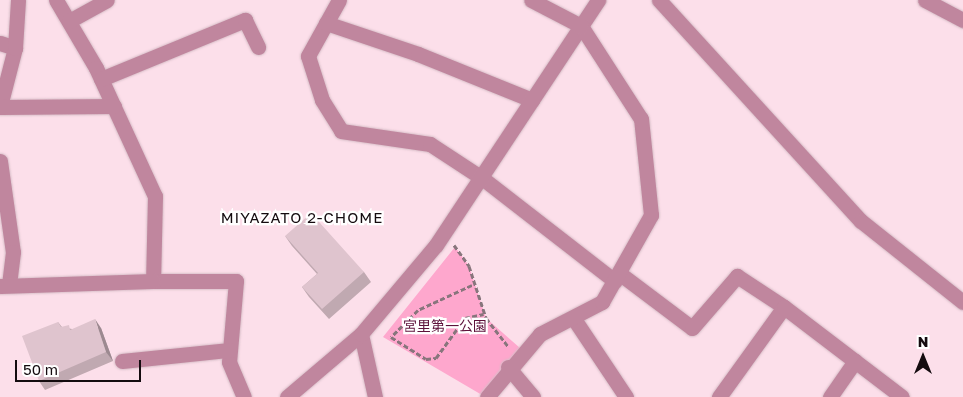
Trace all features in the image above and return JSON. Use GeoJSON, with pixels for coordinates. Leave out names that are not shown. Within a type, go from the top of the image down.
{"type":"FeatureCollection","features":[{"type":"Feature","properties":{"kind":"street"},"geometry":{"type":"LineString","coordinates":[[18,0],[15,48],[0,106],[114,106]]}},
{"type":"Feature","properties":{"kind":"street"},"geometry":{"type":"LineString","coordinates":[[56,0],[101,79],[155,196],[153,281]]}},
{"type":"Feature","properties":{"kind":"street"},"geometry":{"type":"LineString","coordinates":[[69,21],[107,0]]}},
{"type":"Feature","properties":{"kind":"street"},"geometry":{"type":"LineString","coordinates":[[339,0],[308,56],[322,100],[341,131],[430,144],[482,178],[617,277],[692,328],[737,276],[784,307],[902,397]]}},
{"type":"Feature","properties":{"kind":"street"},"geometry":{"type":"LineString","coordinates":[[487,397],[508,367],[540,334],[574,319],[602,302],[651,215],[649,164],[640,119],[581,26],[531,0]]}},
{"type":"Feature","properties":{"kind":"street"},"geometry":{"type":"LineString","coordinates":[[287,397],[361,334],[436,245],[598,0]]}},
{"type":"Feature","properties":{"kind":"street"},"geometry":{"type":"LineString","coordinates":[[659,0],[860,221],[963,302]]}},
{"type":"Feature","properties":{"kind":"street"},"geometry":{"type":"LineString","coordinates":[[925,0],[963,20]]}},
{"type":"Feature","properties":{"kind":"street"},"geometry":{"type":"LineString","coordinates":[[101,79],[244,20],[258,47]]}},
{"type":"Feature","properties":{"kind":"street"},"geometry":{"type":"LineString","coordinates":[[326,23],[418,54],[532,100]]}},
{"type":"Feature","properties":{"kind":"street"},"geometry":{"type":"LineString","coordinates":[[0,43],[15,48]]}},
{"type":"Feature","properties":{"kind":"street"},"geometry":{"type":"LineString","coordinates":[[0,161],[10,217],[4,284],[236,281],[229,362],[243,394]]}},
{"type":"Feature","properties":{"kind":"street"},"geometry":{"type":"LineString","coordinates":[[719,397],[784,307]]}},
{"type":"Feature","properties":{"kind":"street"},"geometry":{"type":"LineString","coordinates":[[574,319],[626,397]]}},
{"type":"Feature","properties":{"kind":"street"},"geometry":{"type":"LineString","coordinates":[[361,334],[375,397]]}},
{"type":"Feature","properties":{"kind":"street"},"geometry":{"type":"LineString","coordinates":[[122,361],[229,350]]}},
{"type":"Feature","properties":{"kind":"street"},"geometry":{"type":"LineString","coordinates":[[830,397],[854,361]]}},
{"type":"Feature","properties":{"kind":"street"},"geometry":{"type":"LineString","coordinates":[[508,367],[533,397]]}},
{"type":"Feature","properties":{"kind":"path"},"geometry":{"type":"LineString","coordinates":[[450,241],[469,266],[472,285],[484,314],[510,343],[505,351]]}},
{"type":"Feature","properties":{"kind":"path"},"geometry":{"type":"LineString","coordinates":[[472,285],[418,310],[390,337],[426,359],[436,358],[465,318],[484,314]]}},
{"type":"Feature","properties":{"kind":"green space","name":"宮里第一公園"},"geometry":{"type":"Polygon","coordinates":[[[455,247],[469,266],[486,318],[520,348],[482,395],[383,337],[455,247]]]}},
{"type":"Feature","properties":{"kind":"building"},"geometry":{"type":"Polygon","coordinates":[[[311,213],[364,272],[322,309],[302,287],[318,273],[285,236],[311,213]]]}},
{"type":"Feature","properties":{"kind":"building"},"geometry":{"type":"Polygon","coordinates":[[[95,319],[106,352],[39,381],[22,336],[58,322],[61,327],[69,325],[70,330],[95,319]]]}},
{"type":"Feature","properties":{"kind":"district","name":"MIYAZATO 2-CHOME"},"geometry":{"type":"Point","coordinates":[302,218]}}]}
